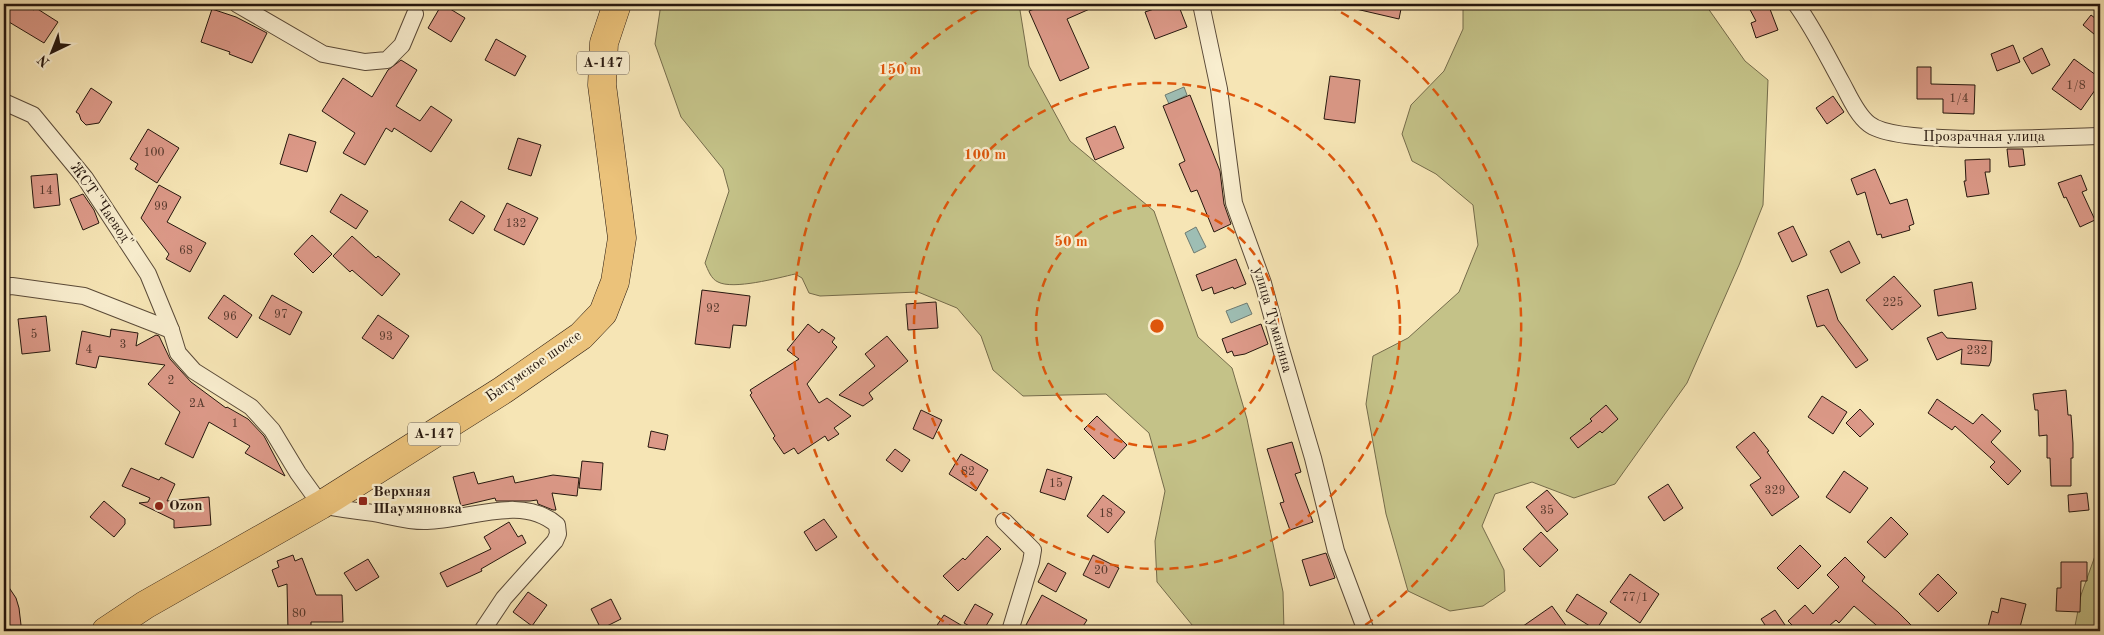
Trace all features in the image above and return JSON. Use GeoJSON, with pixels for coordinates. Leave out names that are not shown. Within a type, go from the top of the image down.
{"type":"FeatureCollection","features":[{"type":"Feature","properties":{"kind":"highway","name":"Батумское шоссе"},"geometry":{"type":"LineString","coordinates":[[106,631],[145,605],[320,505],[503,390],[581,336],[603,313],[615,282],[622,238],[602,85],[604,43],[617,4]]}},
{"type":"Feature","properties":{"kind":"street"},"geometry":{"type":"LineString","coordinates":[[237,4],[323,54],[365,62],[387,60],[402,45],[415,14]]}},
{"type":"Feature","properties":{"kind":"street","name":"улица Туманяна"},"geometry":{"type":"LineString","coordinates":[[1201,4],[1219,89],[1234,203],[1263,283],[1313,458],[1336,551],[1366,631]]}},
{"type":"Feature","properties":{"kind":"street","name":"Прозрачная улица"},"geometry":{"type":"LineString","coordinates":[[1796,4],[1808,20],[1855,106],[1869,125],[1888,132],[1924,138],[2100,136]]}},
{"type":"Feature","properties":{"kind":"street","name":"ЖСТ \"Чаевод\""},"geometry":{"type":"LineString","coordinates":[[4,102],[33,115],[85,178],[148,274],[171,330]]}},
{"type":"Feature","properties":{"kind":"street"},"geometry":{"type":"LineString","coordinates":[[4,287],[12,286],[84,296],[171,330],[178,354],[194,371],[251,407],[272,430],[320,505],[348,511],[427,521],[490,511],[529,511],[549,518],[557,525],[558,534],[556,540],[504,598],[482,631]]}},
{"type":"Feature","properties":{"kind":"street"},"geometry":{"type":"LineString","coordinates":[[1004,522],[1032,550],[1031,562],[1010,631]]}},
{"type":"Feature","properties":{"kind":"shaded area"},"geometry":{"type":"Polygon","coordinates":[[[661,4],[1019,4],[1029,66],[1070,141],[1154,211],[1198,337],[1232,368],[1247,419],[1283,592],[1284,631],[1197,631],[1157,582],[1155,541],[1165,491],[1149,433],[1106,394],[1023,396],[993,370],[981,336],[957,308],[918,292],[820,296],[809,293],[802,278],[795,274],[734,285],[718,282],[713,279],[705,263],[729,191],[723,169],[681,117],[655,44],[661,4]]]}},
{"type":"Feature","properties":{"kind":"shaded area"},"geometry":{"type":"Polygon","coordinates":[[[1463,4],[1705,4],[1745,61],[1768,80],[1763,205],[1687,383],[1615,484],[1574,498],[1532,482],[1495,494],[1482,526],[1504,570],[1505,591],[1483,606],[1450,611],[1408,591],[1386,514],[1366,404],[1373,356],[1408,338],[1459,292],[1478,245],[1473,205],[1436,174],[1412,161],[1402,134],[1411,105],[1444,71],[1463,29],[1463,4]]]}},
{"type":"Feature","properties":{"kind":"shaded area"},"geometry":{"type":"Polygon","coordinates":[[[2100,542],[2100,631],[2074,631],[2081,595],[2100,542]]]}},
{"type":"Feature","properties":{"kind":"water"},"geometry":{"type":"Polygon","coordinates":[[[1184,87],[1187,95],[1169,104],[1165,95],[1184,87]]]}},
{"type":"Feature","properties":{"kind":"water"},"geometry":{"type":"Polygon","coordinates":[[[1196,227],[1206,247],[1194,253],[1185,233],[1196,227]]]}},
{"type":"Feature","properties":{"kind":"water"},"geometry":{"type":"Polygon","coordinates":[[[1247,303],[1252,314],[1231,323],[1226,311],[1247,303]]]}},
{"type":"Feature","properties":{"kind":"building"},"geometry":{"type":"Polygon","coordinates":[[[4,4],[24,4],[34,10],[36,8],[58,22],[44,43],[4,19],[4,4]]]}},
{"type":"Feature","properties":{"kind":"building"},"geometry":{"type":"Polygon","coordinates":[[[442,4],[465,18],[451,42],[428,28],[442,4]]]}},
{"type":"Feature","properties":{"kind":"building"},"geometry":{"type":"Polygon","coordinates":[[[1047,4],[1101,4],[1067,19],[1089,68],[1060,81],[1029,11],[1047,4]]]}},
{"type":"Feature","properties":{"kind":"building"},"geometry":{"type":"Polygon","coordinates":[[[1169,4],[1178,4],[1187,27],[1155,39],[1145,12],[1169,4]]]}},
{"type":"Feature","properties":{"kind":"building"},"geometry":{"type":"Polygon","coordinates":[[[1356,4],[1402,4],[1399,19],[1356,9],[1356,4]]]}},
{"type":"Feature","properties":{"kind":"building"},"geometry":{"type":"Polygon","coordinates":[[[1747,4],[1768,4],[1778,30],[1756,38],[1751,23],[1756,21],[1747,4]]]}},
{"type":"Feature","properties":{"kind":"building"},"geometry":{"type":"Polygon","coordinates":[[[212,9],[236,17],[267,33],[252,63],[229,54],[230,52],[201,42],[212,9]]]}},
{"type":"Feature","properties":{"kind":"building"},"geometry":{"type":"Polygon","coordinates":[[[2091,15],[2100,22],[2100,39],[2083,25],[2091,15]]]}},
{"type":"Feature","properties":{"kind":"building"},"geometry":{"type":"Polygon","coordinates":[[[496,39],[526,56],[515,76],[485,60],[496,39]]]}},
{"type":"Feature","properties":{"kind":"building"},"geometry":{"type":"Polygon","coordinates":[[[2013,45],[2020,62],[1997,71],[1991,54],[2013,45]]]}},
{"type":"Feature","properties":{"kind":"building"},"geometry":{"type":"Polygon","coordinates":[[[2042,48],[2050,65],[2032,74],[2023,58],[2042,48]]]}},
{"type":"Feature","properties":{"kind":"building"},"geometry":{"type":"Polygon","coordinates":[[[2074,59],[2100,78],[2100,83],[2081,110],[2052,89],[2074,59]]]}},
{"type":"Feature","properties":{"kind":"building"},"geometry":{"type":"Polygon","coordinates":[[[401,60],[417,70],[396,106],[420,121],[431,106],[452,120],[431,152],[394,128],[392,132],[386,128],[365,165],[343,153],[355,133],[322,111],[343,78],[372,97],[388,70],[401,60]]]}},
{"type":"Feature","properties":{"kind":"building"},"geometry":{"type":"Polygon","coordinates":[[[1917,67],[1931,67],[1931,84],[1975,85],[1974,114],[1943,113],[1943,99],[1917,99],[1917,67]]]}},
{"type":"Feature","properties":{"kind":"building"},"geometry":{"type":"Polygon","coordinates":[[[1330,76],[1360,80],[1355,123],[1324,119],[1330,76]]]}},
{"type":"Feature","properties":{"kind":"building"},"geometry":{"type":"Polygon","coordinates":[[[91,88],[112,102],[99,123],[86,125],[76,112],[91,88]]]}},
{"type":"Feature","properties":{"kind":"building"},"geometry":{"type":"Polygon","coordinates":[[[1190,95],[1220,171],[1224,204],[1231,224],[1214,232],[1197,190],[1191,192],[1179,164],[1185,161],[1163,106],[1190,95]]]}},
{"type":"Feature","properties":{"kind":"building"},"geometry":{"type":"Polygon","coordinates":[[[1833,96],[1844,112],[1827,124],[1816,108],[1833,96]]]}},
{"type":"Feature","properties":{"kind":"building"},"geometry":{"type":"Polygon","coordinates":[[[1115,126],[1124,148],[1095,160],[1086,138],[1115,126]]]}},
{"type":"Feature","properties":{"kind":"building"},"geometry":{"type":"Polygon","coordinates":[[[148,129],[179,148],[157,183],[135,169],[138,164],[130,159],[148,129]]]}},
{"type":"Feature","properties":{"kind":"building"},"geometry":{"type":"Polygon","coordinates":[[[289,134],[316,142],[307,172],[280,164],[289,134]]]}},
{"type":"Feature","properties":{"kind":"building"},"geometry":{"type":"Polygon","coordinates":[[[518,138],[541,145],[531,176],[508,169],[518,138]]]}},
{"type":"Feature","properties":{"kind":"building"},"geometry":{"type":"Polygon","coordinates":[[[2007,149],[2023,149],[2025,165],[2009,167],[2007,149]]]}},
{"type":"Feature","properties":{"kind":"building"},"geometry":{"type":"Polygon","coordinates":[[[1990,159],[1990,172],[1985,172],[1989,194],[1967,197],[1964,181],[1966,181],[1965,160],[1990,159]]]}},
{"type":"Feature","properties":{"kind":"building"},"geometry":{"type":"Polygon","coordinates":[[[1875,169],[1890,204],[1907,199],[1914,224],[1909,226],[1910,230],[1882,238],[1881,234],[1877,235],[1865,192],[1857,195],[1851,179],[1875,169]]]}},
{"type":"Feature","properties":{"kind":"building"},"geometry":{"type":"Polygon","coordinates":[[[57,174],[60,205],[34,208],[31,176],[57,174]]]}},
{"type":"Feature","properties":{"kind":"building"},"geometry":{"type":"Polygon","coordinates":[[[2081,175],[2087,190],[2082,192],[2095,220],[2080,227],[2058,183],[2081,175]]]}},
{"type":"Feature","properties":{"kind":"building"},"geometry":{"type":"Polygon","coordinates":[[[159,185],[181,197],[167,222],[206,243],[190,272],[166,259],[169,254],[141,218],[159,185]]]}},
{"type":"Feature","properties":{"kind":"building"},"geometry":{"type":"Polygon","coordinates":[[[83,194],[94,210],[99,223],[83,230],[70,199],[83,194]]]}},
{"type":"Feature","properties":{"kind":"building"},"geometry":{"type":"Polygon","coordinates":[[[341,194],[368,211],[356,229],[330,212],[341,194]]]}},
{"type":"Feature","properties":{"kind":"building"},"geometry":{"type":"Polygon","coordinates":[[[461,201],[485,216],[473,234],[449,220],[461,201]]]}},
{"type":"Feature","properties":{"kind":"building"},"geometry":{"type":"Polygon","coordinates":[[[507,203],[538,218],[524,245],[494,230],[507,203]]]}},
{"type":"Feature","properties":{"kind":"building"},"geometry":{"type":"Polygon","coordinates":[[[1793,226],[1807,255],[1792,262],[1778,233],[1793,226]]]}},
{"type":"Feature","properties":{"kind":"building"},"geometry":{"type":"Polygon","coordinates":[[[312,235],[332,254],[313,273],[294,254],[312,235]]]}},
{"type":"Feature","properties":{"kind":"building"},"geometry":{"type":"Polygon","coordinates":[[[352,236],[376,258],[378,256],[400,274],[382,296],[352,270],[350,272],[333,256],[352,236]]]}},
{"type":"Feature","properties":{"kind":"building"},"geometry":{"type":"Polygon","coordinates":[[[1849,241],[1860,263],[1841,273],[1830,251],[1849,241]]]}},
{"type":"Feature","properties":{"kind":"building"},"geometry":{"type":"Polygon","coordinates":[[[1236,259],[1246,284],[1214,294],[1212,287],[1202,291],[1196,275],[1236,259]]]}},
{"type":"Feature","properties":{"kind":"building"},"geometry":{"type":"Polygon","coordinates":[[[1894,276],[1921,306],[1892,330],[1866,300],[1894,276]]]}},
{"type":"Feature","properties":{"kind":"building"},"geometry":{"type":"Polygon","coordinates":[[[1972,282],[1976,309],[1938,316],[1934,290],[1972,282]]]}},
{"type":"Feature","properties":{"kind":"building"},"geometry":{"type":"Polygon","coordinates":[[[1828,289],[1838,320],[1868,360],[1856,368],[1824,325],[1817,327],[1807,296],[1828,289]]]}},
{"type":"Feature","properties":{"kind":"building"},"geometry":{"type":"Polygon","coordinates":[[[702,290],[750,296],[746,326],[733,325],[730,348],[695,344],[702,290]]]}},
{"type":"Feature","properties":{"kind":"building"},"geometry":{"type":"Polygon","coordinates":[[[224,295],[252,315],[237,338],[208,318],[224,295]]]}},
{"type":"Feature","properties":{"kind":"building"},"geometry":{"type":"Polygon","coordinates":[[[272,295],[302,312],[290,335],[259,318],[272,295]]]}},
{"type":"Feature","properties":{"kind":"building"},"geometry":{"type":"Polygon","coordinates":[[[936,302],[938,328],[908,330],[906,304],[936,302]]]}},
{"type":"Feature","properties":{"kind":"building"},"geometry":{"type":"Polygon","coordinates":[[[378,315],[409,336],[393,359],[362,338],[378,315]]]}},
{"type":"Feature","properties":{"kind":"building"},"geometry":{"type":"Polygon","coordinates":[[[46,316],[50,351],[22,354],[18,319],[46,316]]]}},
{"type":"Feature","properties":{"kind":"building"},"geometry":{"type":"Polygon","coordinates":[[[808,324],[819,333],[822,329],[835,338],[832,342],[837,347],[807,384],[819,403],[827,398],[851,416],[834,428],[839,434],[828,441],[825,436],[798,454],[794,448],[784,454],[773,438],[775,436],[750,395],[752,393],[750,390],[799,359],[787,350],[808,324]]]}},
{"type":"Feature","properties":{"kind":"building"},"geometry":{"type":"Polygon","coordinates":[[[1261,324],[1268,344],[1245,354],[1234,356],[1232,351],[1227,353],[1222,339],[1261,324]]]}},
{"type":"Feature","properties":{"kind":"building"},"geometry":{"type":"Polygon","coordinates":[[[111,329],[138,333],[136,346],[156,335],[159,336],[170,359],[191,382],[226,408],[248,419],[264,436],[285,476],[245,453],[250,446],[209,422],[193,458],[165,444],[180,412],[148,384],[165,365],[99,356],[96,368],[76,364],[82,331],[110,337],[111,329]]]}},
{"type":"Feature","properties":{"kind":"building"},"geometry":{"type":"Polygon","coordinates":[[[1942,332],[1947,338],[1992,341],[1989,366],[1961,364],[1962,349],[1937,360],[1927,338],[1942,332]]]}},
{"type":"Feature","properties":{"kind":"building"},"geometry":{"type":"Polygon","coordinates":[[[887,336],[908,361],[869,393],[873,399],[863,406],[839,395],[875,366],[865,354],[887,336]]]}},
{"type":"Feature","properties":{"kind":"building"},"geometry":{"type":"Polygon","coordinates":[[[2066,390],[2068,415],[2071,415],[2073,443],[2071,486],[2051,486],[2050,458],[2047,458],[2047,435],[2039,436],[2038,410],[2035,410],[2033,394],[2066,390]]]}},
{"type":"Feature","properties":{"kind":"building"},"geometry":{"type":"Polygon","coordinates":[[[1822,396],[1847,412],[1833,434],[1808,417],[1822,396]]]}},
{"type":"Feature","properties":{"kind":"building"},"geometry":{"type":"Polygon","coordinates":[[[1937,399],[1973,424],[1982,414],[2001,431],[1991,442],[2021,471],[2008,485],[1990,467],[1995,462],[1955,426],[1952,430],[1928,413],[1937,399]]]}},
{"type":"Feature","properties":{"kind":"building"},"geometry":{"type":"Polygon","coordinates":[[[1606,405],[1618,419],[1602,433],[1600,431],[1578,448],[1570,438],[1592,421],[1590,419],[1606,405]]]}},
{"type":"Feature","properties":{"kind":"building"},"geometry":{"type":"Polygon","coordinates":[[[1860,409],[1874,424],[1860,437],[1846,423],[1860,409]]]}},
{"type":"Feature","properties":{"kind":"building"},"geometry":{"type":"Polygon","coordinates":[[[921,410],[942,420],[933,439],[913,429],[921,410]]]}},
{"type":"Feature","properties":{"kind":"building"},"geometry":{"type":"Polygon","coordinates":[[[1097,416],[1127,445],[1114,459],[1084,429],[1097,416]]]}},
{"type":"Feature","properties":{"kind":"building"},"geometry":{"type":"Polygon","coordinates":[[[651,431],[668,435],[665,450],[648,447],[651,431]]]}},
{"type":"Feature","properties":{"kind":"building"},"geometry":{"type":"Polygon","coordinates":[[[1754,432],[1769,451],[1767,452],[1799,497],[1772,516],[1750,485],[1761,478],[1736,447],[1754,432]]]}},
{"type":"Feature","properties":{"kind":"building"},"geometry":{"type":"Polygon","coordinates":[[[1292,442],[1301,472],[1295,474],[1313,522],[1290,530],[1280,503],[1284,502],[1267,449],[1292,442]]]}},
{"type":"Feature","properties":{"kind":"building"},"geometry":{"type":"Polygon","coordinates":[[[895,449],[910,460],[902,472],[886,460],[895,449]]]}},
{"type":"Feature","properties":{"kind":"building"},"geometry":{"type":"Polygon","coordinates":[[[961,454],[988,470],[976,491],[949,474],[961,454]]]}},
{"type":"Feature","properties":{"kind":"building"},"geometry":{"type":"Polygon","coordinates":[[[582,461],[603,463],[601,490],[579,488],[582,461]]]}},
{"type":"Feature","properties":{"kind":"building"},"geometry":{"type":"Polygon","coordinates":[[[131,468],[159,480],[161,477],[175,484],[167,501],[209,497],[211,525],[174,528],[174,520],[139,503],[148,502],[150,498],[122,486],[131,468]]]}},
{"type":"Feature","properties":{"kind":"building"},"geometry":{"type":"Polygon","coordinates":[[[1047,469],[1072,477],[1065,500],[1040,492],[1047,469]]]}},
{"type":"Feature","properties":{"kind":"building"},"geometry":{"type":"Polygon","coordinates":[[[1844,471],[1868,488],[1850,513],[1826,497],[1844,471]]]}},
{"type":"Feature","properties":{"kind":"building"},"geometry":{"type":"Polygon","coordinates":[[[474,472],[478,484],[513,476],[515,483],[553,475],[579,478],[577,496],[552,493],[556,510],[538,504],[537,500],[496,501],[495,498],[461,506],[453,477],[474,472]]]}},
{"type":"Feature","properties":{"kind":"building"},"geometry":{"type":"Polygon","coordinates":[[[1668,484],[1683,508],[1664,521],[1648,497],[1668,484]]]}},
{"type":"Feature","properties":{"kind":"building"},"geometry":{"type":"Polygon","coordinates":[[[1547,490],[1568,514],[1547,532],[1526,507],[1547,490]]]}},
{"type":"Feature","properties":{"kind":"building"},"geometry":{"type":"Polygon","coordinates":[[[2087,493],[2089,510],[2069,512],[2068,495],[2087,493]]]}},
{"type":"Feature","properties":{"kind":"building"},"geometry":{"type":"Polygon","coordinates":[[[1103,495],[1125,512],[1108,533],[1087,516],[1103,495]]]}},
{"type":"Feature","properties":{"kind":"building"},"geometry":{"type":"Polygon","coordinates":[[[104,501],[125,519],[125,524],[114,537],[90,517],[104,501]]]}},
{"type":"Feature","properties":{"kind":"building"},"geometry":{"type":"Polygon","coordinates":[[[1891,517],[1908,534],[1885,558],[1867,542],[1891,517]]]}},
{"type":"Feature","properties":{"kind":"building"},"geometry":{"type":"Polygon","coordinates":[[[824,519],[837,537],[816,551],[804,532],[824,519]]]}},
{"type":"Feature","properties":{"kind":"building"},"geometry":{"type":"Polygon","coordinates":[[[509,522],[518,537],[522,535],[526,543],[481,569],[482,571],[447,587],[440,573],[491,549],[484,537],[509,522]]]}},
{"type":"Feature","properties":{"kind":"building"},"geometry":{"type":"Polygon","coordinates":[[[1541,532],[1558,550],[1540,567],[1523,549],[1541,532]]]}},
{"type":"Feature","properties":{"kind":"building"},"geometry":{"type":"Polygon","coordinates":[[[987,536],[1001,549],[958,591],[943,576],[963,558],[965,560],[987,536]]]}},
{"type":"Feature","properties":{"kind":"building"},"geometry":{"type":"Polygon","coordinates":[[[1800,545],[1821,566],[1798,589],[1777,568],[1800,545]]]}},
{"type":"Feature","properties":{"kind":"building"},"geometry":{"type":"Polygon","coordinates":[[[1326,553],[1335,578],[1310,586],[1302,560],[1326,553]]]}},
{"type":"Feature","properties":{"kind":"building"},"geometry":{"type":"Polygon","coordinates":[[[293,555],[295,561],[302,558],[316,595],[342,595],[343,622],[311,622],[311,631],[288,631],[287,584],[278,587],[272,570],[279,567],[277,561],[293,555]]]}},
{"type":"Feature","properties":{"kind":"building"},"geometry":{"type":"Polygon","coordinates":[[[1093,555],[1119,568],[1109,588],[1083,575],[1093,555]]]}},
{"type":"Feature","properties":{"kind":"building"},"geometry":{"type":"Polygon","coordinates":[[[1845,557],[1865,577],[1862,581],[1917,631],[1883,631],[1854,606],[1839,623],[1836,620],[1823,631],[1798,631],[1788,621],[1805,605],[1813,614],[1839,587],[1827,575],[1845,557]]]}},
{"type":"Feature","properties":{"kind":"building"},"geometry":{"type":"Polygon","coordinates":[[[368,559],[379,577],[356,591],[344,573],[368,559]]]}},
{"type":"Feature","properties":{"kind":"building"},"geometry":{"type":"Polygon","coordinates":[[[2061,562],[2087,562],[2087,581],[2081,581],[2080,612],[2056,611],[2057,588],[2061,588],[2061,562]]]}},
{"type":"Feature","properties":{"kind":"building"},"geometry":{"type":"Polygon","coordinates":[[[1048,563],[1066,573],[1056,592],[1038,582],[1048,563]]]}},
{"type":"Feature","properties":{"kind":"building"},"geometry":{"type":"Polygon","coordinates":[[[1630,574],[1659,594],[1640,623],[1610,602],[1630,574]]]}},
{"type":"Feature","properties":{"kind":"building"},"geometry":{"type":"Polygon","coordinates":[[[1938,574],[1957,593],[1938,612],[1919,594],[1938,574]]]}},
{"type":"Feature","properties":{"kind":"building"},"geometry":{"type":"Polygon","coordinates":[[[4,580],[16,598],[19,608],[21,625],[15,631],[4,631],[4,580]]]}},
{"type":"Feature","properties":{"kind":"building"},"geometry":{"type":"Polygon","coordinates":[[[528,592],[547,605],[532,626],[513,612],[528,592]]]}},
{"type":"Feature","properties":{"kind":"building"},"geometry":{"type":"Polygon","coordinates":[[[1577,594],[1607,613],[1596,630],[1566,611],[1577,594]]]}},
{"type":"Feature","properties":{"kind":"building"},"geometry":{"type":"Polygon","coordinates":[[[1042,595],[1087,620],[1080,631],[1037,631],[1026,625],[1042,595]]]}},
{"type":"Feature","properties":{"kind":"building"},"geometry":{"type":"Polygon","coordinates":[[[2001,598],[2026,604],[2019,631],[1987,631],[1992,611],[1998,613],[2001,598]]]}},
{"type":"Feature","properties":{"kind":"building"},"geometry":{"type":"Polygon","coordinates":[[[611,599],[621,619],[601,629],[591,609],[611,599]]]}},
{"type":"Feature","properties":{"kind":"building"},"geometry":{"type":"Polygon","coordinates":[[[975,604],[993,614],[983,631],[978,631],[964,623],[975,604]]]}},
{"type":"Feature","properties":{"kind":"building"},"geometry":{"type":"Polygon","coordinates":[[[1552,606],[1570,631],[1516,631],[1552,606]]]}},
{"type":"Feature","properties":{"kind":"building"},"geometry":{"type":"Polygon","coordinates":[[[1775,610],[1789,631],[1769,631],[1761,619],[1775,610]]]}},
{"type":"Feature","properties":{"kind":"building"},"geometry":{"type":"Polygon","coordinates":[[[944,615],[971,631],[933,631],[944,615]]]}},
{"type":"Feature","properties":{"kind":"place","name":"Верхняя Шаумяновка"},"geometry":{"type":"Point","coordinates":[363,501]}},
{"type":"Feature","properties":{"kind":"place","name":"Ozon"},"geometry":{"type":"Point","coordinates":[159,506]}}]}
